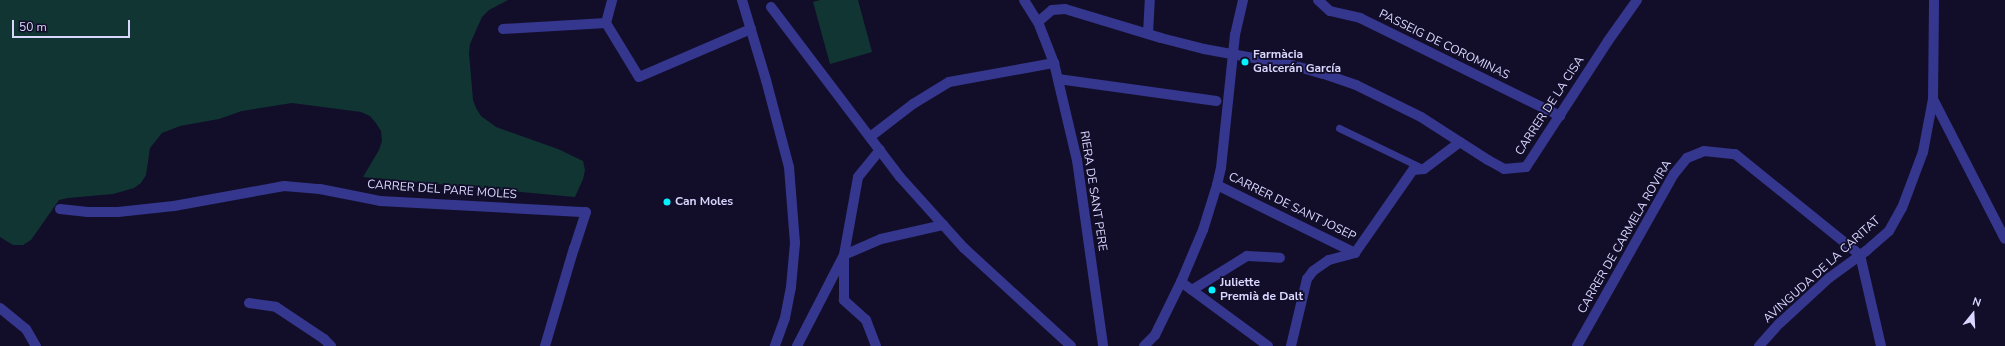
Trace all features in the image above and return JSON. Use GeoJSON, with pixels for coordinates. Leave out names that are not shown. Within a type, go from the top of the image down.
{"type":"FeatureCollection","features":[{"type":"Feature","properties":{"kind":"street"},"geometry":{"type":"LineString","coordinates":[[612,0],[606,23],[639,77],[751,29]]}},
{"type":"Feature","properties":{"kind":"street"},"geometry":{"type":"LineString","coordinates":[[742,0],[789,167],[795,243],[791,287],[785,318],[775,346]]}},
{"type":"Feature","properties":{"kind":"street","name":"RIERA DE SANT PERE"},"geometry":{"type":"LineString","coordinates":[[1024,0],[1038,22],[1054,63],[1077,160],[1103,346]]}},
{"type":"Feature","properties":{"kind":"street"},"geometry":{"type":"LineString","coordinates":[[1148,34],[1150,0]]}},
{"type":"Feature","properties":{"kind":"street"},"geometry":{"type":"LineString","coordinates":[[1144,346],[1155,335],[1181,282],[1204,230],[1217,185],[1221,168],[1232,54],[1237,20],[1243,0]]}},
{"type":"Feature","properties":{"kind":"street","name":"PASSEIG DE COROMINAS"},"geometry":{"type":"LineString","coordinates":[[1318,0],[1330,11],[1360,18],[1560,116]]}},
{"type":"Feature","properties":{"kind":"street","name":"CARRER DE LA CISA"},"geometry":{"type":"LineString","coordinates":[[1038,22],[1052,10],[1065,9],[1204,49],[1292,65],[1356,86],[1421,117],[1488,160],[1504,168],[1526,167],[1608,41],[1637,0]]}},
{"type":"Feature","properties":{"kind":"street","name":"AVINGUDA DE LA CARITAT"},"geometry":{"type":"LineString","coordinates":[[1759,346],[1780,322],[1828,278],[1860,255],[1889,230],[1902,208],[1923,152],[1933,99],[1934,0]]}},
{"type":"Feature","properties":{"kind":"street"},"geometry":{"type":"LineString","coordinates":[[771,7],[900,177],[964,248],[1070,346]]}},
{"type":"Feature","properties":{"kind":"street"},"geometry":{"type":"LineString","coordinates":[[503,29],[606,23]]}},
{"type":"Feature","properties":{"kind":"street"},"geometry":{"type":"LineString","coordinates":[[870,137],[913,104],[949,82],[1054,63]]}},
{"type":"Feature","properties":{"kind":"street"},"geometry":{"type":"LineString","coordinates":[[1058,79],[1216,101]]}},
{"type":"Feature","properties":{"kind":"street"},"geometry":{"type":"LineString","coordinates":[[1933,99],[2005,239]]}},
{"type":"Feature","properties":{"kind":"street","name":"CARRER DE SANT JOSEP"},"geometry":{"type":"LineString","coordinates":[[1291,346],[1307,279],[1313,271],[1330,260],[1355,253],[1413,170],[1424,169],[1460,142]]}},
{"type":"Feature","properties":{"kind":"street"},"geometry":{"type":"LineString","coordinates":[[876,346],[866,320],[844,300],[844,255],[858,177],[880,150]]}},
{"type":"Feature","properties":{"kind":"street","name":"CARRER DE CARMELA ROVIRA"},"geometry":{"type":"LineString","coordinates":[[1576,346],[1674,174],[1687,158],[1704,151],[1735,154],[1860,255]]}},
{"type":"Feature","properties":{"kind":"street","name":"CARRER DE SANT JOSEP"},"geometry":{"type":"LineString","coordinates":[[1217,185],[1355,253]]}},
{"type":"Feature","properties":{"kind":"street","name":"CARRER DEL PARE MOLES"},"geometry":{"type":"LineString","coordinates":[[60,209],[88,212],[118,212],[174,206],[284,186],[320,189],[380,201],[586,212],[574,248],[546,346]]}},
{"type":"Feature","properties":{"kind":"street"},"geometry":{"type":"LineString","coordinates":[[797,346],[844,255],[881,239],[943,225]]}},
{"type":"Feature","properties":{"kind":"street"},"geometry":{"type":"LineString","coordinates":[[1860,255],[1881,346]]}},
{"type":"Feature","properties":{"kind":"street"},"geometry":{"type":"LineString","coordinates":[[1192,290],[1247,256],[1280,258]]}},
{"type":"Feature","properties":{"kind":"street"},"geometry":{"type":"LineString","coordinates":[[1181,282],[1268,346]]}},
{"type":"Feature","properties":{"kind":"street"},"geometry":{"type":"LineString","coordinates":[[249,303],[276,307],[324,339],[331,346]]}},
{"type":"Feature","properties":{"kind":"street"},"geometry":{"type":"LineString","coordinates":[[0,308],[26,329],[36,346]]}},
{"type":"Feature","properties":{"kind":"lane"},"geometry":{"type":"LineString","coordinates":[[1339,128],[1424,169]]}},
{"type":"Feature","properties":{"kind":"green space"},"geometry":{"type":"Polygon","coordinates":[[[0,0],[508,0],[489,10],[482,17],[470,44],[469,53],[473,100],[476,108],[481,116],[496,127],[558,149],[583,161],[585,170],[583,179],[575,197],[363,177],[379,150],[382,141],[381,131],[370,116],[361,112],[292,103],[242,111],[219,119],[180,126],[162,133],[150,148],[146,175],[141,183],[134,188],[113,194],[59,200],[31,240],[23,245],[13,245],[0,237],[0,0]]]}},
{"type":"Feature","properties":{"kind":"green space"},"geometry":{"type":"Polygon","coordinates":[[[820,0],[858,0],[872,52],[830,64],[813,2],[820,0]]]}},
{"type":"Feature","properties":{"kind":"place","name":"Farmàcia Galcerán García"},"geometry":{"type":"Point","coordinates":[1245,62]}},
{"type":"Feature","properties":{"kind":"place","name":"Can Moles"},"geometry":{"type":"Point","coordinates":[667,202]}},
{"type":"Feature","properties":{"kind":"place","name":"Juliette Premià de Dalt"},"geometry":{"type":"Point","coordinates":[1212,290]}}]}
